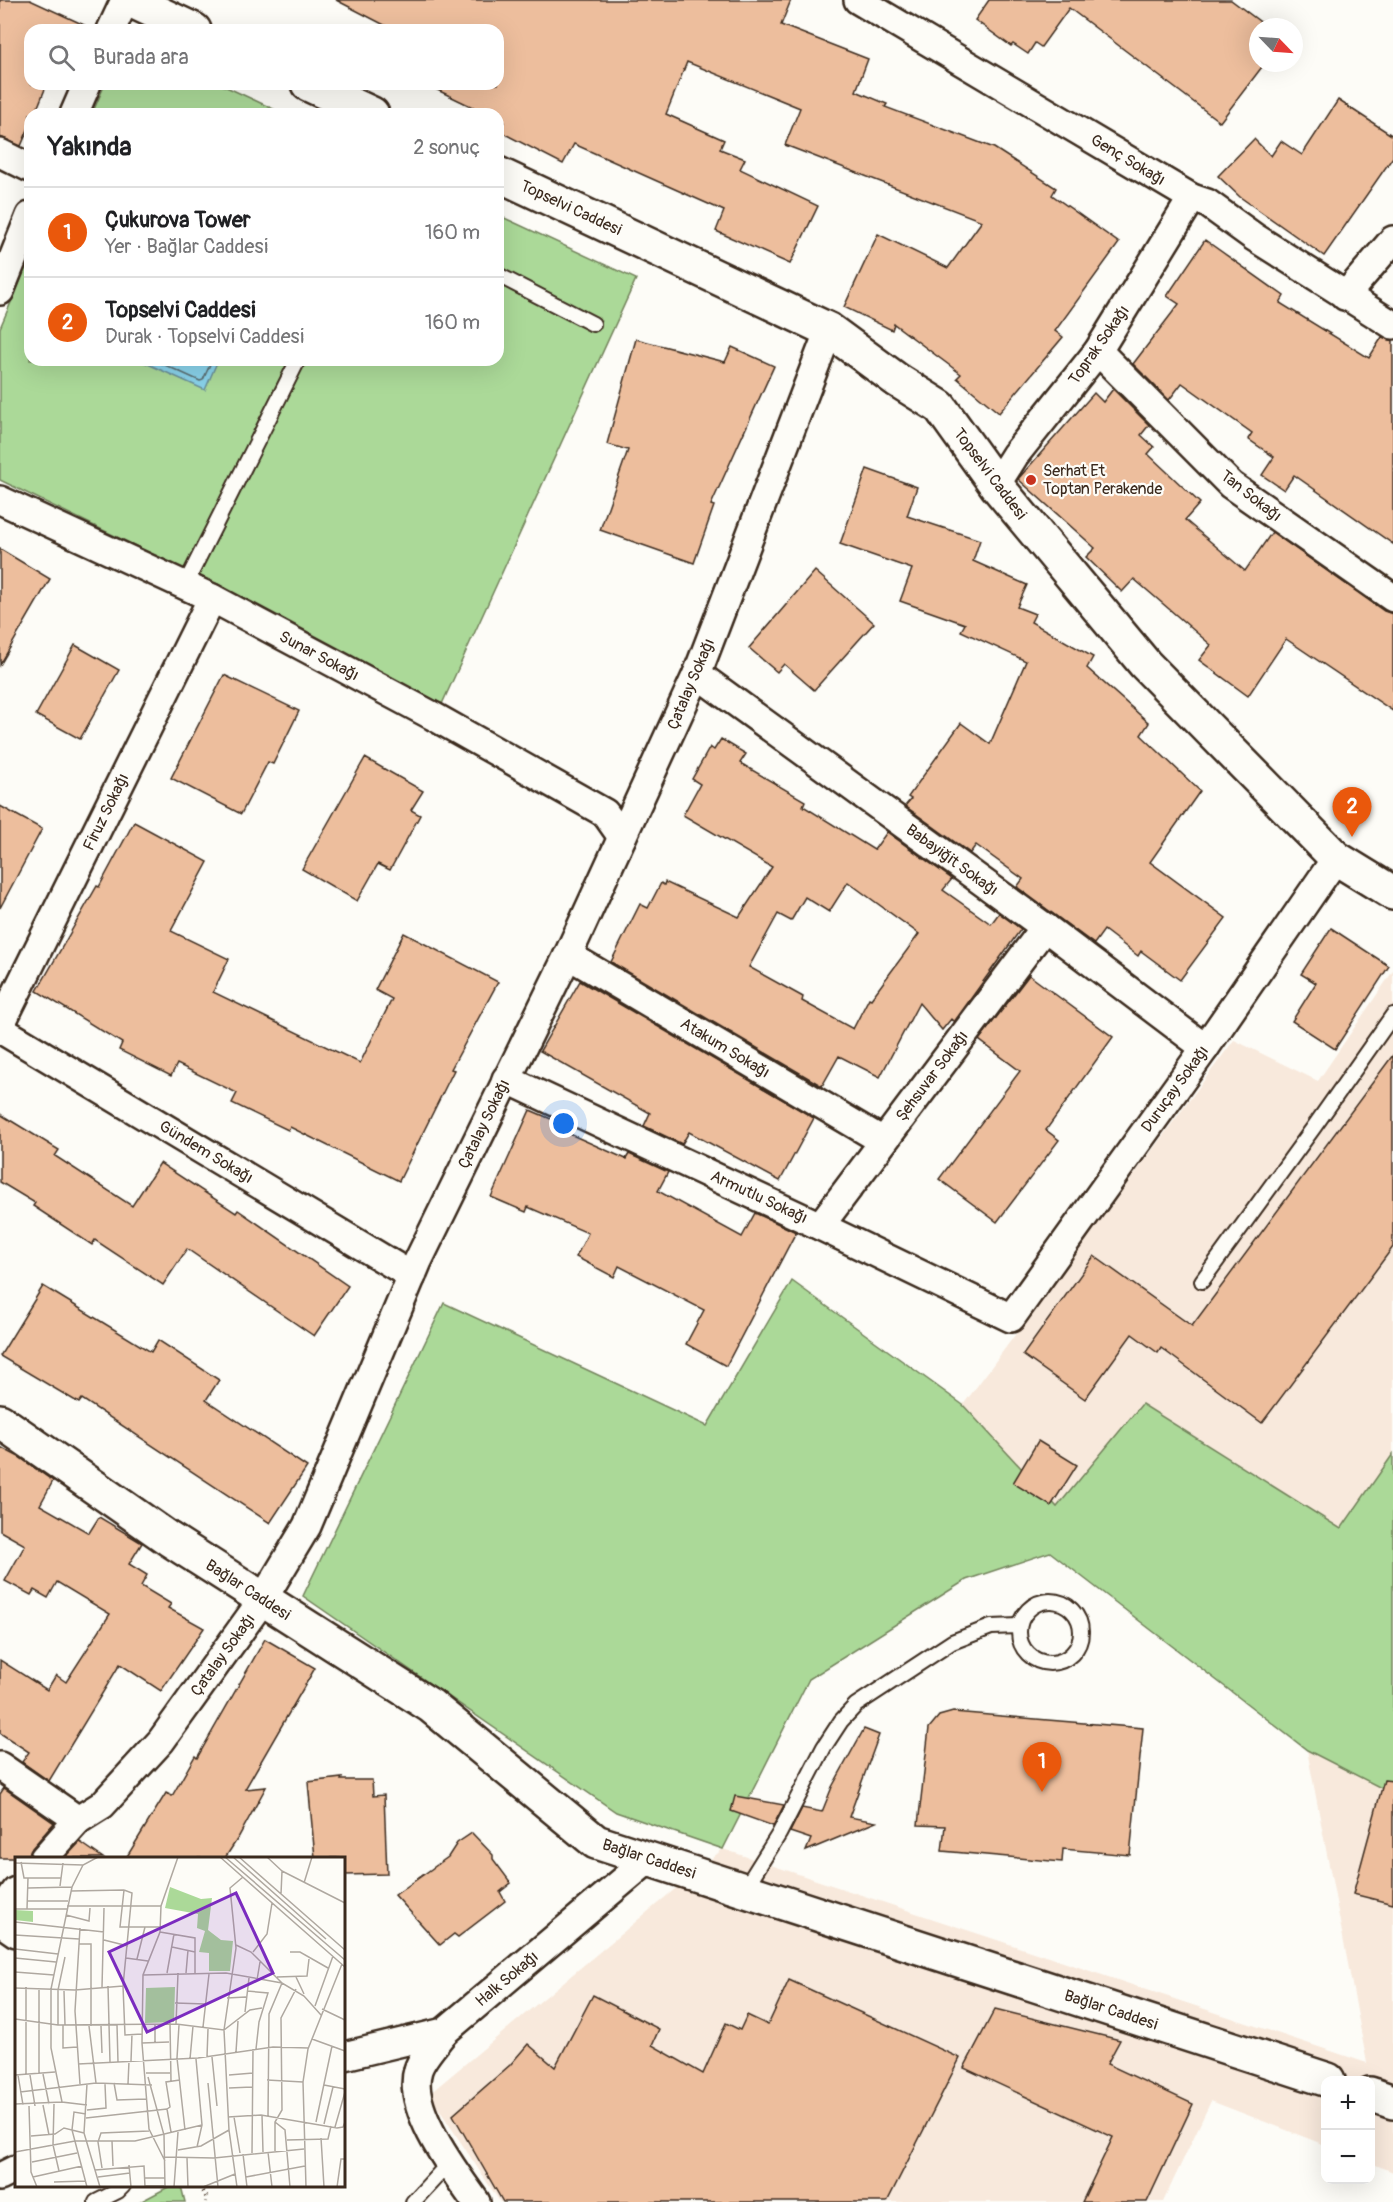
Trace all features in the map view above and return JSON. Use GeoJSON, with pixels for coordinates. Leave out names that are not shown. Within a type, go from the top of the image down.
{"type":"FeatureCollection","features":[{"type":"Feature","properties":{"kind":"street"},"geometry":{"type":"LineString","coordinates":[[114,24],[125,0]]}},
{"type":"Feature","properties":{"kind":"street"},"geometry":{"type":"LineString","coordinates":[[130,0],[181,24]]}},
{"type":"Feature","properties":{"kind":"street","name":"Genç Sokağı"},"geometry":{"type":"LineString","coordinates":[[858,0],[1192,198],[1208,203],[1254,237],[1393,325]]}},
{"type":"Feature","properties":{"kind":"street"},"geometry":{"type":"LineString","coordinates":[[77,108],[84,90]]}},
{"type":"Feature","properties":{"kind":"street"},"geometry":{"type":"LineString","coordinates":[[321,90],[359,108]]}},
{"type":"Feature","properties":{"kind":"street"},"geometry":{"type":"LineString","coordinates":[[0,153],[24,165]]}},
{"type":"Feature","properties":{"kind":"street","name":"Topselvi Caddesi"},"geometry":{"type":"LineString","coordinates":[[504,177],[829,330],[897,380],[940,407],[996,485],[1145,664],[1336,858],[1393,893]]}},
{"type":"Feature","properties":{"kind":"street","name":"Toprak Sokağı"},"geometry":{"type":"LineString","coordinates":[[996,485],[1015,455],[1098,351],[1192,198]]}},
{"type":"Feature","properties":{"kind":"street"},"geometry":{"type":"LineString","coordinates":[[0,291],[24,231]]}},
{"type":"Feature","properties":{"kind":"street"},"geometry":{"type":"LineString","coordinates":[[1345,296],[1393,240]]}},
{"type":"Feature","properties":{"kind":"street","name":"Çatalay Sokağı"},"geometry":{"type":"LineString","coordinates":[[45,1857],[78,1820],[102,1805],[161,1741],[263,1599],[307,1526],[412,1276],[567,955],[697,674],[829,330]]}},
{"type":"Feature","properties":{"kind":"street","name":"Tan Sokağı"},"geometry":{"type":"LineString","coordinates":[[1098,351],[1231,485],[1393,598]]}},
{"type":"Feature","properties":{"kind":"street","name":"Sunar Sokağı"},"geometry":{"type":"LineString","coordinates":[[0,500],[212,598],[579,797],[605,813],[622,837]]}},
{"type":"Feature","properties":{"kind":"street","name":"Firuz Sokağı"},"geometry":{"type":"LineString","coordinates":[[0,1028],[212,598]]}},
{"type":"Feature","properties":{"kind":"street","name":"Babayiğit Sokağı"},"geometry":{"type":"LineString","coordinates":[[697,674],[1045,927],[1205,1048]]}},
{"type":"Feature","properties":{"kind":"street","name":"Duruçay Sokağı"},"geometry":{"type":"LineString","coordinates":[[1011,1318],[1205,1048],[1336,858]]}},
{"type":"Feature","properties":{"kind":"street","name":"Şehsuvar Sokağı"},"geometry":{"type":"LineString","coordinates":[[820,1226],[1045,927]]}},
{"type":"Feature","properties":{"kind":"street","name":"Atakum Sokağı"},"geometry":{"type":"LineString","coordinates":[[567,955],[883,1141]]}},
{"type":"Feature","properties":{"kind":"street","name":"Gündem Sokağı"},"geometry":{"type":"LineString","coordinates":[[0,1028],[412,1276]]}},
{"type":"Feature","properties":{"kind":"street","name":"Armutlu Sokağı"},"geometry":{"type":"LineString","coordinates":[[506,1079],[1011,1318]]}},
{"type":"Feature","properties":{"kind":"street","name":"Bağlar Caddesi"},"geometry":{"type":"LineString","coordinates":[[0,1421],[169,1539],[430,1706],[596,1842],[1321,2078]]}},
{"type":"Feature","properties":{"kind":"street"},"geometry":{"type":"LineString","coordinates":[[0,1766],[78,1820]]}},
{"type":"Feature","properties":{"kind":"street","name":"Halk Sokağı"},"geometry":{"type":"LineString","coordinates":[[345,2056],[444,2032],[649,1859]]}},
{"type":"Feature","properties":{"kind":"street"},"geometry":{"type":"LineString","coordinates":[[0,1913],[15,1892]]}},
{"type":"Feature","properties":{"kind":"street"},"geometry":{"type":"LineString","coordinates":[[0,1922],[15,1932]]}},
{"type":"Feature","properties":{"kind":"street"},"geometry":{"type":"LineString","coordinates":[[444,2032],[418,2071],[419,2104],[426,2122],[449,2163],[476,2202]]}},
{"type":"Feature","properties":{"kind":"street"},"geometry":{"type":"LineString","coordinates":[[1375,2095],[1393,2102]]}},
{"type":"Feature","properties":{"kind":"street"},"geometry":{"type":"LineString","coordinates":[[0,2177],[15,2170]]}},
{"type":"Feature","properties":{"kind":"lane"},"geometry":{"type":"LineString","coordinates":[[504,278],[593,324]]}},
{"type":"Feature","properties":{"kind":"lane"},"geometry":{"type":"LineString","coordinates":[[184,585],[295,366]]}},
{"type":"Feature","properties":{"kind":"lane"},"geometry":{"type":"LineString","coordinates":[[1202,1281],[1393,1015]]}},
{"type":"Feature","properties":{"kind":"lane"},"geometry":{"type":"LineString","coordinates":[[1049,1600],[1062,1602],[1074,1611],[1080,1623],[1081,1637],[1076,1650],[1065,1660],[1051,1663],[1037,1661],[1026,1652],[1019,1640],[1019,1626],[1024,1613],[1035,1604],[1049,1600]]}},
{"type":"Feature","properties":{"kind":"lane"},"geometry":{"type":"LineString","coordinates":[[744,1890],[778,1834],[824,1747],[841,1721],[856,1705],[952,1642],[991,1627],[1019,1626]]}},
{"type":"Feature","properties":{"kind":"lane"},"geometry":{"type":"LineString","coordinates":[[413,2202],[449,2163]]}},
{"type":"Feature","properties":{"kind":"lane"},"geometry":{"type":"LineString","coordinates":[[96,2202],[122,2187]]}},
{"type":"Feature","properties":{"kind":"path"},"geometry":{"type":"LineString","coordinates":[[200,2187],[207,2198],[206,2202]]}},
{"type":"Feature","properties":{"kind":"shaded area"},"geometry":{"type":"Polygon","coordinates":[[[1393,971],[1393,1454],[1341,1529],[1142,1404],[1057,1507],[963,1405],[1234,1040],[1318,1081],[1393,971]]]}},
{"type":"Feature","properties":{"kind":"shaded area"},"geometry":{"type":"Polygon","coordinates":[[[1307,1750],[1393,1794],[1393,2172],[1375,2165],[1375,2076],[1321,2076],[1321,2143],[1211,2101],[1163,2202],[500,2202],[429,2094],[723,1849],[1367,2063],[1307,1750]]]}},
{"type":"Feature","properties":{"kind":"green space"},"geometry":{"type":"Polygon","coordinates":[[[102,90],[233,90],[271,108],[95,108],[102,90]]]}},
{"type":"Feature","properties":{"kind":"green space"},"geometry":{"type":"Polygon","coordinates":[[[504,218],[636,279],[442,704],[185,570],[0,480],[0,328],[24,272],[24,366],[504,366],[504,218]]]}},
{"type":"Feature","properties":{"kind":"green space"},"geometry":{"type":"Polygon","coordinates":[[[792,1281],[963,1405],[1057,1507],[1142,1404],[1341,1529],[1393,1454],[1393,1794],[1307,1750],[1050,1552],[966,1580],[809,1679],[723,1849],[616,1812],[303,1596],[444,1303],[707,1426],[792,1281]]]}},
{"type":"Feature","properties":{"kind":"green space"},"geometry":{"type":"Polygon","coordinates":[[[168,2187],[181,2187],[185,2202],[140,2202],[168,2187]]]}},
{"type":"Feature","properties":{"kind":"water"},"geometry":{"type":"Polygon","coordinates":[[[152,366],[215,366],[205,390],[152,366]]]}},
{"type":"Feature","properties":{"kind":"building"},"geometry":{"type":"Polygon","coordinates":[[[0,0],[30,0],[82,24],[24,24],[24,90],[45,90],[37,108],[24,108],[24,139],[21,146],[0,137],[0,0]]]}},
{"type":"Feature","properties":{"kind":"building"},"geometry":{"type":"Polygon","coordinates":[[[336,0],[791,0],[781,25],[868,59],[856,91],[887,104],[885,107],[994,148],[1056,188],[1052,195],[1119,243],[1055,331],[1063,337],[999,413],[957,378],[961,374],[894,324],[892,330],[844,307],[878,234],[948,268],[982,221],[785,145],[800,108],[687,62],[666,114],[724,140],[720,149],[745,159],[740,169],[818,206],[790,264],[716,231],[724,211],[574,144],[563,164],[504,134],[504,108],[475,108],[437,90],[504,90],[504,24],[382,24],[336,0]]]}},
{"type":"Feature","properties":{"kind":"building"},"geometry":{"type":"Polygon","coordinates":[[[989,0],[1231,0],[1255,18],[1249,18],[1249,72],[1258,72],[1220,122],[1069,8],[1041,47],[1035,43],[1028,54],[1013,44],[1011,46],[975,20],[989,0]]]}},
{"type":"Feature","properties":{"kind":"building"},"geometry":{"type":"Polygon","coordinates":[[[1338,100],[1393,136],[1393,157],[1324,256],[1240,197],[1218,176],[1254,139],[1271,156],[1281,141],[1302,155],[1338,100]]]}},
{"type":"Feature","properties":{"kind":"building"},"geometry":{"type":"Polygon","coordinates":[[[1205,240],[1284,296],[1280,303],[1369,358],[1382,337],[1393,341],[1393,544],[1294,475],[1284,490],[1262,475],[1274,457],[1248,439],[1252,433],[1182,383],[1169,400],[1133,364],[1179,304],[1167,296],[1205,240]]]}},
{"type":"Feature","properties":{"kind":"building"},"geometry":{"type":"Polygon","coordinates":[[[636,339],[725,362],[732,347],[774,366],[711,505],[714,506],[694,563],[600,530],[628,450],[607,444],[636,339]]]}},
{"type":"Feature","properties":{"kind":"building"},"geometry":{"type":"Polygon","coordinates":[[[1113,389],[1149,425],[1141,435],[1154,447],[1148,454],[1200,503],[1185,520],[1245,571],[1272,532],[1384,611],[1393,614],[1393,711],[1286,639],[1248,696],[1199,660],[1211,645],[1134,579],[1122,592],[1086,557],[1095,548],[1018,479],[1094,393],[1103,402],[1113,389]]]}},
{"type":"Feature","properties":{"kind":"building"},"geometry":{"type":"Polygon","coordinates":[[[867,469],[917,487],[907,516],[980,540],[973,561],[1027,585],[1017,607],[1035,614],[1031,622],[1093,657],[1087,668],[1149,723],[1141,735],[1200,791],[1150,862],[1226,918],[1180,980],[1141,951],[1138,956],[1104,930],[1094,944],[1017,887],[1023,879],[976,845],[970,853],[905,806],[911,799],[908,797],[961,723],[990,744],[1026,661],[961,631],[965,624],[900,601],[912,569],[840,544],[867,469]]]}},
{"type":"Feature","properties":{"kind":"building"},"geometry":{"type":"Polygon","coordinates":[[[0,549],[50,579],[0,665],[0,549]]]}},
{"type":"Feature","properties":{"kind":"building"},"geometry":{"type":"Polygon","coordinates":[[[815,571],[874,623],[814,690],[784,664],[777,672],[749,648],[815,571]]]}},
{"type":"Feature","properties":{"kind":"building"},"geometry":{"type":"Polygon","coordinates":[[[75,645],[119,670],[80,739],[36,715],[75,645]]]}},
{"type":"Feature","properties":{"kind":"building"},"geometry":{"type":"Polygon","coordinates":[[[224,675],[299,711],[273,764],[268,762],[241,814],[171,778],[224,675]]]}},
{"type":"Feature","properties":{"kind":"building"},"geometry":{"type":"Polygon","coordinates":[[[721,739],[746,754],[740,763],[805,801],[803,806],[874,850],[887,832],[952,879],[943,890],[991,924],[999,913],[1021,929],[954,1022],[951,1019],[942,1030],[919,1003],[880,1077],[839,1056],[822,1086],[611,962],[640,904],[648,908],[661,883],[664,885],[665,882],[739,917],[772,867],[683,815],[700,784],[692,779],[710,747],[714,750],[721,739]],[[848,882],[829,912],[805,897],[791,921],[778,914],[749,967],[803,997],[802,1001],[853,1029],[869,998],[871,999],[919,934],[848,882]]]}},
{"type":"Feature","properties":{"kind":"building"},"geometry":{"type":"Polygon","coordinates":[[[365,758],[423,791],[411,810],[420,815],[390,870],[378,864],[357,901],[302,869],[365,758]]]}},
{"type":"Feature","properties":{"kind":"building"},"geometry":{"type":"Polygon","coordinates":[[[0,806],[42,829],[0,908],[0,806]]]}},
{"type":"Feature","properties":{"kind":"building"},"geometry":{"type":"Polygon","coordinates":[[[134,822],[208,862],[171,931],[229,959],[213,992],[360,1063],[392,999],[375,990],[404,933],[498,982],[451,1069],[454,1070],[399,1181],[290,1127],[288,1130],[232,1103],[237,1093],[177,1064],[171,1076],[119,1050],[122,1043],[37,991],[97,886],[99,887],[134,822]]]}},
{"type":"Feature","properties":{"kind":"building"},"geometry":{"type":"Polygon","coordinates":[[[1331,928],[1389,966],[1335,1049],[1292,1021],[1316,983],[1301,974],[1331,928]]]}},
{"type":"Feature","properties":{"kind":"building"},"geometry":{"type":"Polygon","coordinates":[[[1029,975],[1113,1037],[1046,1130],[1059,1140],[997,1222],[939,1179],[1020,1071],[979,1040],[1029,975]]]}},
{"type":"Feature","properties":{"kind":"building"},"geometry":{"type":"Polygon","coordinates":[[[580,981],[814,1118],[780,1181],[689,1132],[682,1144],[644,1126],[650,1113],[540,1051],[580,981]]]}},
{"type":"Feature","properties":{"kind":"building"},"geometry":{"type":"Polygon","coordinates":[[[1393,1055],[1393,1247],[1262,1423],[1161,1348],[1158,1353],[1132,1334],[1085,1399],[1023,1355],[1094,1256],[1192,1326],[1393,1055]]]}},
{"type":"Feature","properties":{"kind":"building"},"geometry":{"type":"Polygon","coordinates":[[[530,1110],[565,1125],[563,1131],[626,1159],[629,1154],[668,1172],[658,1191],[742,1237],[755,1213],[796,1232],[726,1366],[686,1344],[704,1310],[619,1266],[614,1277],[576,1257],[588,1233],[528,1207],[526,1212],[491,1197],[530,1110]]]}},
{"type":"Feature","properties":{"kind":"building"},"geometry":{"type":"Polygon","coordinates":[[[0,1114],[59,1150],[55,1156],[132,1206],[160,1163],[236,1213],[238,1210],[348,1286],[314,1336],[187,1249],[163,1285],[95,1240],[92,1245],[33,1206],[35,1203],[0,1182],[0,1114]]]}},
{"type":"Feature","properties":{"kind":"building"},"geometry":{"type":"Polygon","coordinates":[[[43,1286],[151,1352],[158,1340],[219,1380],[206,1400],[307,1467],[270,1523],[82,1399],[79,1403],[0,1356],[43,1286]]]}},
{"type":"Feature","properties":{"kind":"building"},"geometry":{"type":"Polygon","coordinates":[[[1038,1441],[1077,1465],[1051,1506],[1013,1483],[1038,1441]]]}},
{"type":"Feature","properties":{"kind":"building"},"geometry":{"type":"Polygon","coordinates":[[[0,1447],[19,1457],[53,1481],[40,1505],[89,1533],[99,1517],[142,1543],[129,1564],[147,1575],[141,1586],[171,1604],[168,1608],[204,1628],[161,1691],[120,1664],[49,1781],[22,1762],[29,1752],[0,1733],[0,1660],[47,1690],[56,1675],[66,1682],[110,1614],[57,1582],[48,1598],[34,1590],[31,1595],[5,1581],[25,1545],[0,1531],[0,1447]]]}},
{"type":"Feature","properties":{"kind":"building"},"geometry":{"type":"Polygon","coordinates":[[[265,1639],[315,1668],[245,1789],[266,1787],[226,1857],[127,1857],[166,1793],[172,1796],[195,1756],[197,1758],[265,1639]]]}},
{"type":"Feature","properties":{"kind":"building"},"geometry":{"type":"Polygon","coordinates":[[[953,1712],[1143,1728],[1130,1855],[1063,1849],[1062,1862],[942,1851],[945,1826],[918,1825],[929,1728],[939,1716],[953,1712]]]}},
{"type":"Feature","properties":{"kind":"building"},"geometry":{"type":"Polygon","coordinates":[[[864,1729],[879,1735],[849,1817],[876,1822],[806,1851],[811,1839],[790,1832],[802,1808],[822,1812],[832,1787],[864,1729]]]}},
{"type":"Feature","properties":{"kind":"building"},"geometry":{"type":"Polygon","coordinates":[[[342,1778],[341,1780],[372,1780],[373,1796],[384,1795],[387,1874],[345,1875],[345,1857],[315,1857],[308,1782],[342,1778]]]}},
{"type":"Feature","properties":{"kind":"building"},"geometry":{"type":"Polygon","coordinates":[[[1384,1780],[1393,1781],[1393,1904],[1353,1894],[1384,1780]]]}},
{"type":"Feature","properties":{"kind":"building"},"geometry":{"type":"Polygon","coordinates":[[[4,1788],[54,1823],[32,1848],[29,1857],[0,1858],[0,1794],[4,1788]]]}},
{"type":"Feature","properties":{"kind":"building"},"geometry":{"type":"Polygon","coordinates":[[[735,1796],[784,1805],[773,1826],[731,1811],[735,1796]]]}},
{"type":"Feature","properties":{"kind":"building"},"geometry":{"type":"Polygon","coordinates":[[[472,1833],[493,1855],[493,1859],[511,1883],[500,1892],[505,1901],[458,1937],[454,1934],[440,1945],[395,1895],[448,1857],[457,1843],[472,1833]]]}},
{"type":"Feature","properties":{"kind":"building"},"geometry":{"type":"Polygon","coordinates":[[[80,1842],[102,1857],[66,1857],[80,1842]]]}},
{"type":"Feature","properties":{"kind":"building"},"geometry":{"type":"Polygon","coordinates":[[[789,1980],[960,2058],[887,2202],[503,2202],[453,2115],[510,2065],[528,2044],[555,2067],[593,1995],[659,2029],[652,2045],[703,2074],[726,2023],[740,2030],[747,2015],[768,2025],[789,1980]]]}},
{"type":"Feature","properties":{"kind":"building"},"geometry":{"type":"Polygon","coordinates":[[[995,2009],[1120,2040],[1107,2064],[1193,2104],[1147,2202],[1082,2202],[1113,2137],[964,2068],[995,2009]]]}},
{"type":"Feature","properties":{"kind":"place","name":"Serhat Et Toptan Perakende"},"geometry":{"type":"Point","coordinates":[1031,480]}},
{"type":"Feature","properties":{"kind":"place","name":"Topselvi Caddesi"},"geometry":{"type":"Point","coordinates":[1352,837]}},
{"type":"Feature","properties":{"kind":"place","name":"Çukurova Tower"},"geometry":{"type":"Point","coordinates":[1042,1792]}}]}
